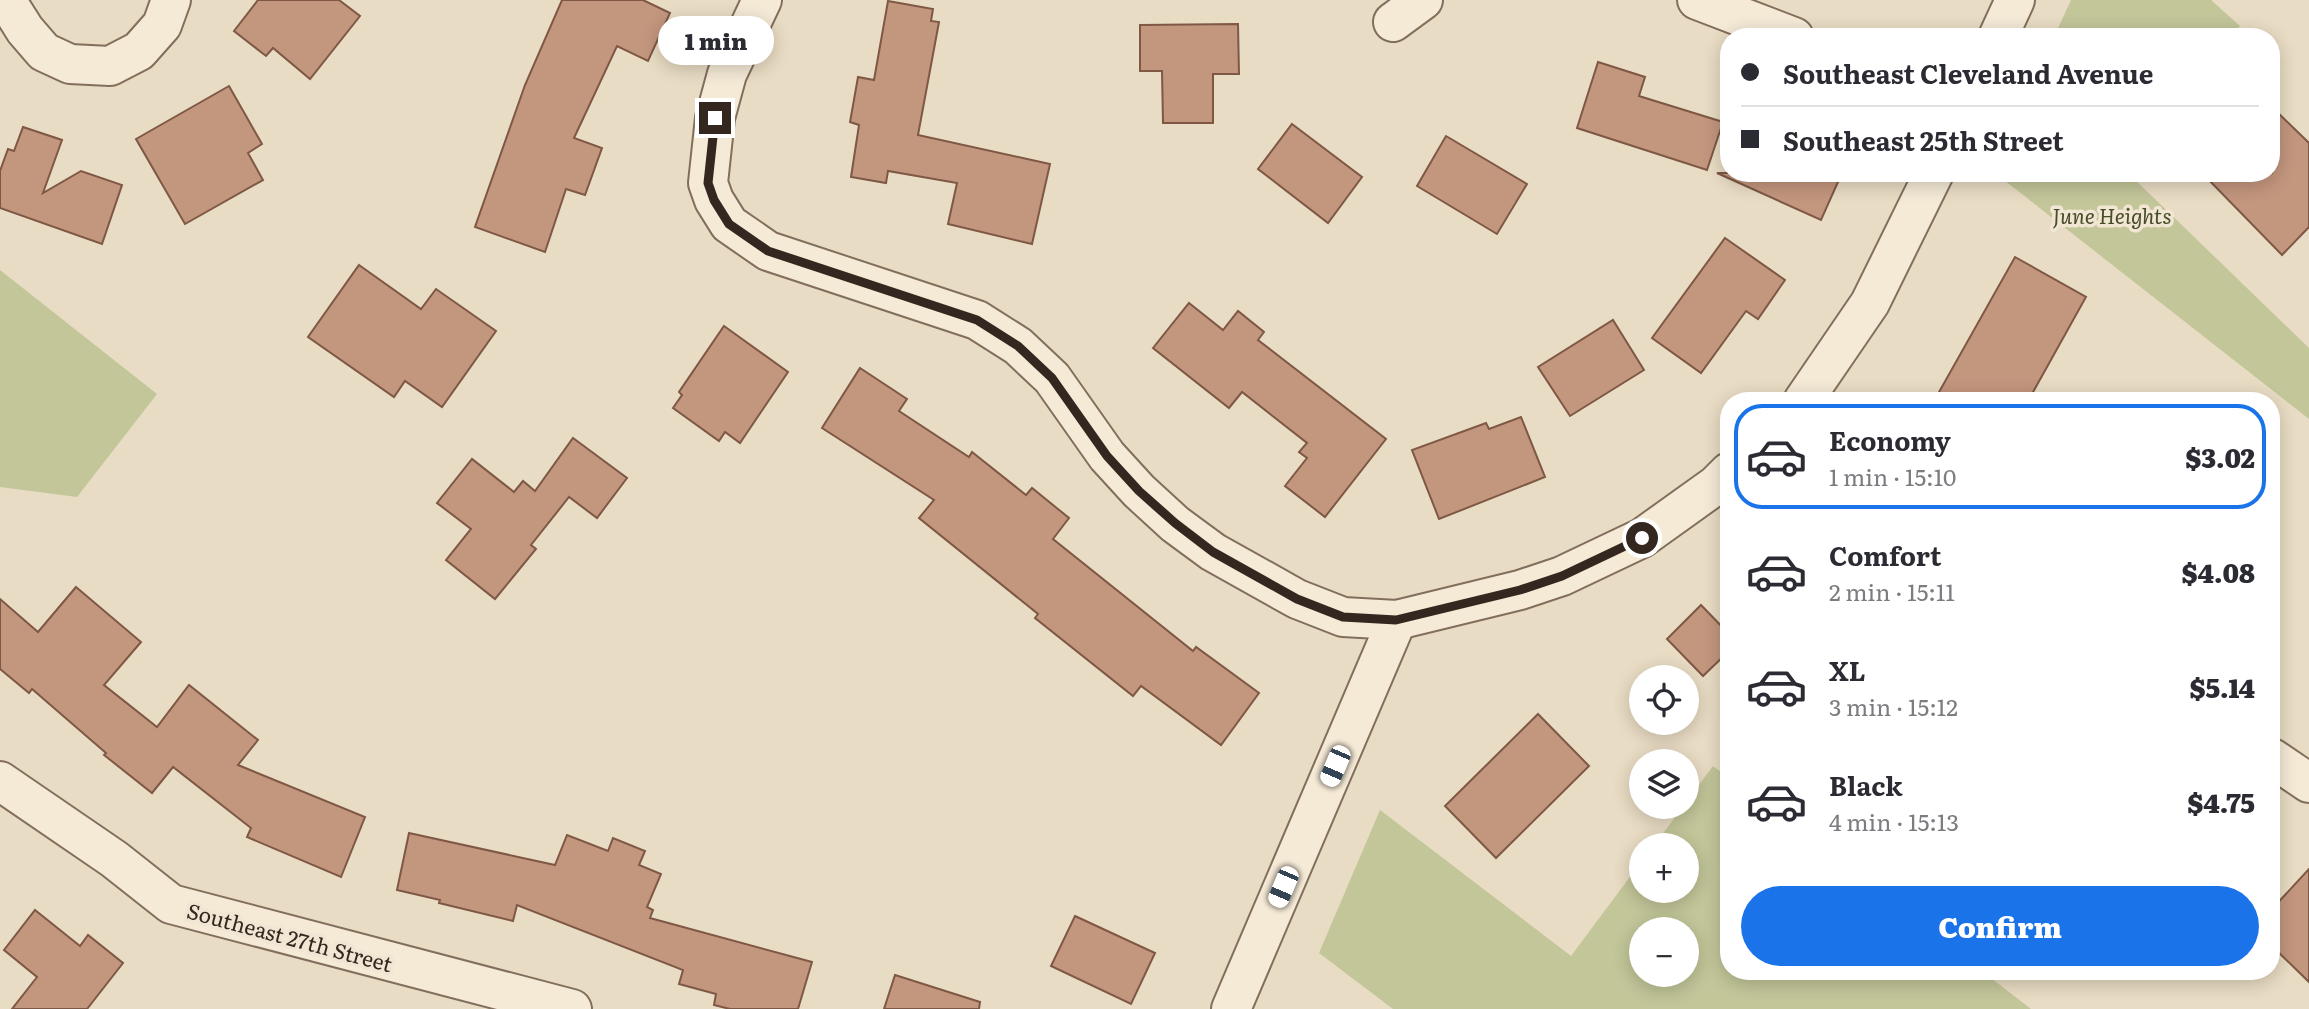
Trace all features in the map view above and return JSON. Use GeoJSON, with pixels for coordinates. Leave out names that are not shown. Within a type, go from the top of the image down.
{"type":"FeatureCollection","features":[{"type":"Feature","properties":{"kind":"street"},"geometry":{"type":"LineString","coordinates":[[6,0],[24,30],[44,52],[70,64],[110,66],[139,51],[162,25],[171,0]]}},
{"type":"Feature","properties":{"kind":"street"},"geometry":{"type":"LineString","coordinates":[[762,0],[727,74],[715,118],[708,183],[714,200],[729,224],[768,251],[977,320],[1018,346],[1052,378],[1107,456],[1139,491],[1213,552],[1297,599],[1343,617],[1396,620],[1520,590],[1562,576],[1642,538],[1720,481]]}},
{"type":"Feature","properties":{"kind":"street"},"geometry":{"type":"LineString","coordinates":[[1697,0],[1770,28]]}},
{"type":"Feature","properties":{"kind":"street"},"geometry":{"type":"LineString","coordinates":[[2002,28],[2015,0]]}},
{"type":"Feature","properties":{"kind":"street"},"geometry":{"type":"LineString","coordinates":[[1810,392],[1870,303],[1930,182]]}},
{"type":"Feature","properties":{"kind":"street"},"geometry":{"type":"LineString","coordinates":[[1231,1009],[1396,620]]}},
{"type":"Feature","properties":{"kind":"street"},"geometry":{"type":"LineString","coordinates":[[2280,763],[2309,783]]}},
{"type":"Feature","properties":{"kind":"street","name":"Southeast 27th Street"},"geometry":{"type":"LineString","coordinates":[[0,781],[114,859],[171,904],[572,1009]]}},
{"type":"Feature","properties":{"kind":"green space"},"geometry":{"type":"Polygon","coordinates":[[[2071,0],[2211,0],[2240,26],[2238,28],[2058,28],[2071,0]]]}},
{"type":"Feature","properties":{"kind":"green space","name":"June Heights"},"geometry":{"type":"Polygon","coordinates":[[[2006,182],[2137,182],[2309,348],[2309,419],[2280,396],[2280,392],[2275,392],[2006,182]]]}},
{"type":"Feature","properties":{"kind":"green space"},"geometry":{"type":"Polygon","coordinates":[[[0,270],[157,394],[77,497],[0,487],[0,270]]]}},
{"type":"Feature","properties":{"kind":"green space"},"geometry":{"type":"Polygon","coordinates":[[[1713,766],[1720,771],[1720,980],[1994,980],[2031,1009],[1393,1009],[1319,953],[1380,810],[1571,956],[1629,878],[1629,903],[1699,903],[1699,833],[1663,833],[1674,819],[1699,819],[1699,785],[1713,766]]]}},
{"type":"Feature","properties":{"kind":"building"},"geometry":{"type":"Polygon","coordinates":[[[258,0],[339,0],[360,16],[310,79],[273,48],[266,56],[234,31],[258,0]]]}},
{"type":"Feature","properties":{"kind":"building"},"geometry":{"type":"Polygon","coordinates":[[[562,0],[643,0],[670,13],[648,61],[617,46],[574,138],[602,148],[585,195],[566,189],[545,252],[475,227],[525,85],[562,0]]]}},
{"type":"Feature","properties":{"kind":"building"},"geometry":{"type":"Polygon","coordinates":[[[888,1],[933,9],[931,21],[939,22],[918,135],[1050,164],[1032,244],[948,224],[957,183],[888,171],[886,183],[851,177],[859,125],[850,122],[858,77],[874,80],[888,1]]]}},
{"type":"Feature","properties":{"kind":"building"},"geometry":{"type":"Polygon","coordinates":[[[1238,24],[1239,74],[1213,74],[1213,123],[1163,123],[1162,71],[1140,71],[1140,25],[1238,24]]]}},
{"type":"Feature","properties":{"kind":"building"},"geometry":{"type":"Polygon","coordinates":[[[1598,62],[1645,77],[1639,96],[1720,121],[1720,131],[1707,170],[1577,128],[1598,62]]]}},
{"type":"Feature","properties":{"kind":"building"},"geometry":{"type":"Polygon","coordinates":[[[229,86],[262,144],[248,153],[263,180],[185,224],[136,139],[229,86]]]}},
{"type":"Feature","properties":{"kind":"building"},"geometry":{"type":"Polygon","coordinates":[[[2280,115],[2309,143],[2309,227],[2282,255],[2211,182],[2280,182],[2280,115]]]}},
{"type":"Feature","properties":{"kind":"building"},"geometry":{"type":"Polygon","coordinates":[[[1292,124],[1362,177],[1328,223],[1258,169],[1292,124]]]}},
{"type":"Feature","properties":{"kind":"building"},"geometry":{"type":"Polygon","coordinates":[[[23,127],[62,140],[43,193],[81,171],[122,185],[102,244],[0,208],[0,171],[8,149],[14,151],[23,127]]]}},
{"type":"Feature","properties":{"kind":"building"},"geometry":{"type":"Polygon","coordinates":[[[1446,136],[1527,184],[1497,234],[1417,186],[1446,136]]]}},
{"type":"Feature","properties":{"kind":"building"},"geometry":{"type":"Polygon","coordinates":[[[1737,182],[1838,182],[1821,220],[1737,182]]]}},
{"type":"Feature","properties":{"kind":"building"},"geometry":{"type":"Polygon","coordinates":[[[1725,238],[1785,280],[1758,319],[1746,311],[1701,373],[1652,338],[1725,238]]]}},
{"type":"Feature","properties":{"kind":"building"},"geometry":{"type":"Polygon","coordinates":[[[2015,257],[2086,297],[2033,392],[1939,392],[2015,257]]]}},
{"type":"Feature","properties":{"kind":"building"},"geometry":{"type":"Polygon","coordinates":[[[359,265],[421,309],[436,289],[496,331],[442,407],[405,381],[394,397],[308,337],[359,265]]]}},
{"type":"Feature","properties":{"kind":"building"},"geometry":{"type":"Polygon","coordinates":[[[1189,303],[1223,330],[1238,311],[1264,332],[1258,340],[1386,439],[1325,517],[1285,486],[1307,458],[1299,452],[1307,443],[1242,392],[1229,408],[1153,348],[1189,303]]]}},
{"type":"Feature","properties":{"kind":"building"},"geometry":{"type":"Polygon","coordinates":[[[1613,320],[1644,370],[1570,416],[1538,367],[1613,320]]]}},
{"type":"Feature","properties":{"kind":"building"},"geometry":{"type":"Polygon","coordinates":[[[724,326],[788,372],[740,443],[725,432],[719,441],[673,408],[682,395],[679,392],[724,326]]]}},
{"type":"Feature","properties":{"kind":"building"},"geometry":{"type":"Polygon","coordinates":[[[860,368],[907,399],[899,411],[969,457],[972,452],[1026,495],[1032,488],[1069,518],[1053,539],[1193,651],[1196,647],[1259,693],[1221,745],[1141,686],[1133,696],[1035,618],[1038,614],[919,518],[934,500],[822,428],[860,368]]]}},
{"type":"Feature","properties":{"kind":"building"},"geometry":{"type":"Polygon","coordinates":[[[1521,417],[1545,477],[1439,519],[1412,450],[1486,423],[1489,429],[1521,417]]]}},
{"type":"Feature","properties":{"kind":"building"},"geometry":{"type":"Polygon","coordinates":[[[573,438],[627,478],[597,518],[569,497],[531,545],[536,549],[495,599],[446,560],[471,529],[437,503],[472,459],[514,492],[523,481],[535,491],[573,438]]]}},
{"type":"Feature","properties":{"kind":"building"},"geometry":{"type":"Polygon","coordinates":[[[76,587],[141,642],[104,685],[157,727],[189,685],[258,740],[238,765],[365,817],[341,877],[247,837],[251,828],[173,767],[152,793],[104,755],[106,753],[32,689],[29,693],[0,669],[0,599],[38,632],[76,587]]]}},
{"type":"Feature","properties":{"kind":"building"},"geometry":{"type":"Polygon","coordinates":[[[1701,605],[1720,625],[1720,660],[1703,676],[1699,672],[1699,665],[1692,665],[1667,639],[1701,605]]]}},
{"type":"Feature","properties":{"kind":"building"},"geometry":{"type":"Polygon","coordinates":[[[1538,714],[1589,766],[1496,858],[1445,806],[1538,714]]]}},
{"type":"Feature","properties":{"kind":"building"},"geometry":{"type":"Polygon","coordinates":[[[409,833],[555,865],[567,835],[608,851],[613,838],[645,851],[639,865],[661,874],[647,907],[653,910],[650,918],[812,962],[798,1009],[730,1009],[714,1005],[716,994],[679,984],[683,970],[517,905],[513,921],[397,890],[409,833]]]}},
{"type":"Feature","properties":{"kind":"building"},"geometry":{"type":"Polygon","coordinates":[[[2309,869],[2309,982],[2280,954],[2280,900],[2309,869]]]}},
{"type":"Feature","properties":{"kind":"building"},"geometry":{"type":"Polygon","coordinates":[[[35,910],[80,946],[88,935],[123,963],[87,1009],[12,1009],[37,977],[4,950],[35,910]]]}},
{"type":"Feature","properties":{"kind":"building"},"geometry":{"type":"Polygon","coordinates":[[[1075,916],[1155,953],[1131,1004],[1051,966],[1075,916]]]}},
{"type":"Feature","properties":{"kind":"building"},"geometry":{"type":"Polygon","coordinates":[[[895,975],[980,1002],[979,1009],[884,1009],[895,975]]]}},
{"type":"Feature","properties":{"kind":"route"},"geometry":{"type":"LineString","coordinates":[[715,118],[708,183],[714,200],[729,224],[768,251],[977,320],[1018,346],[1052,378],[1107,456],[1139,491],[1213,552],[1297,599],[1343,617],[1396,620],[1520,590],[1562,576],[1642,538]]}}]}
